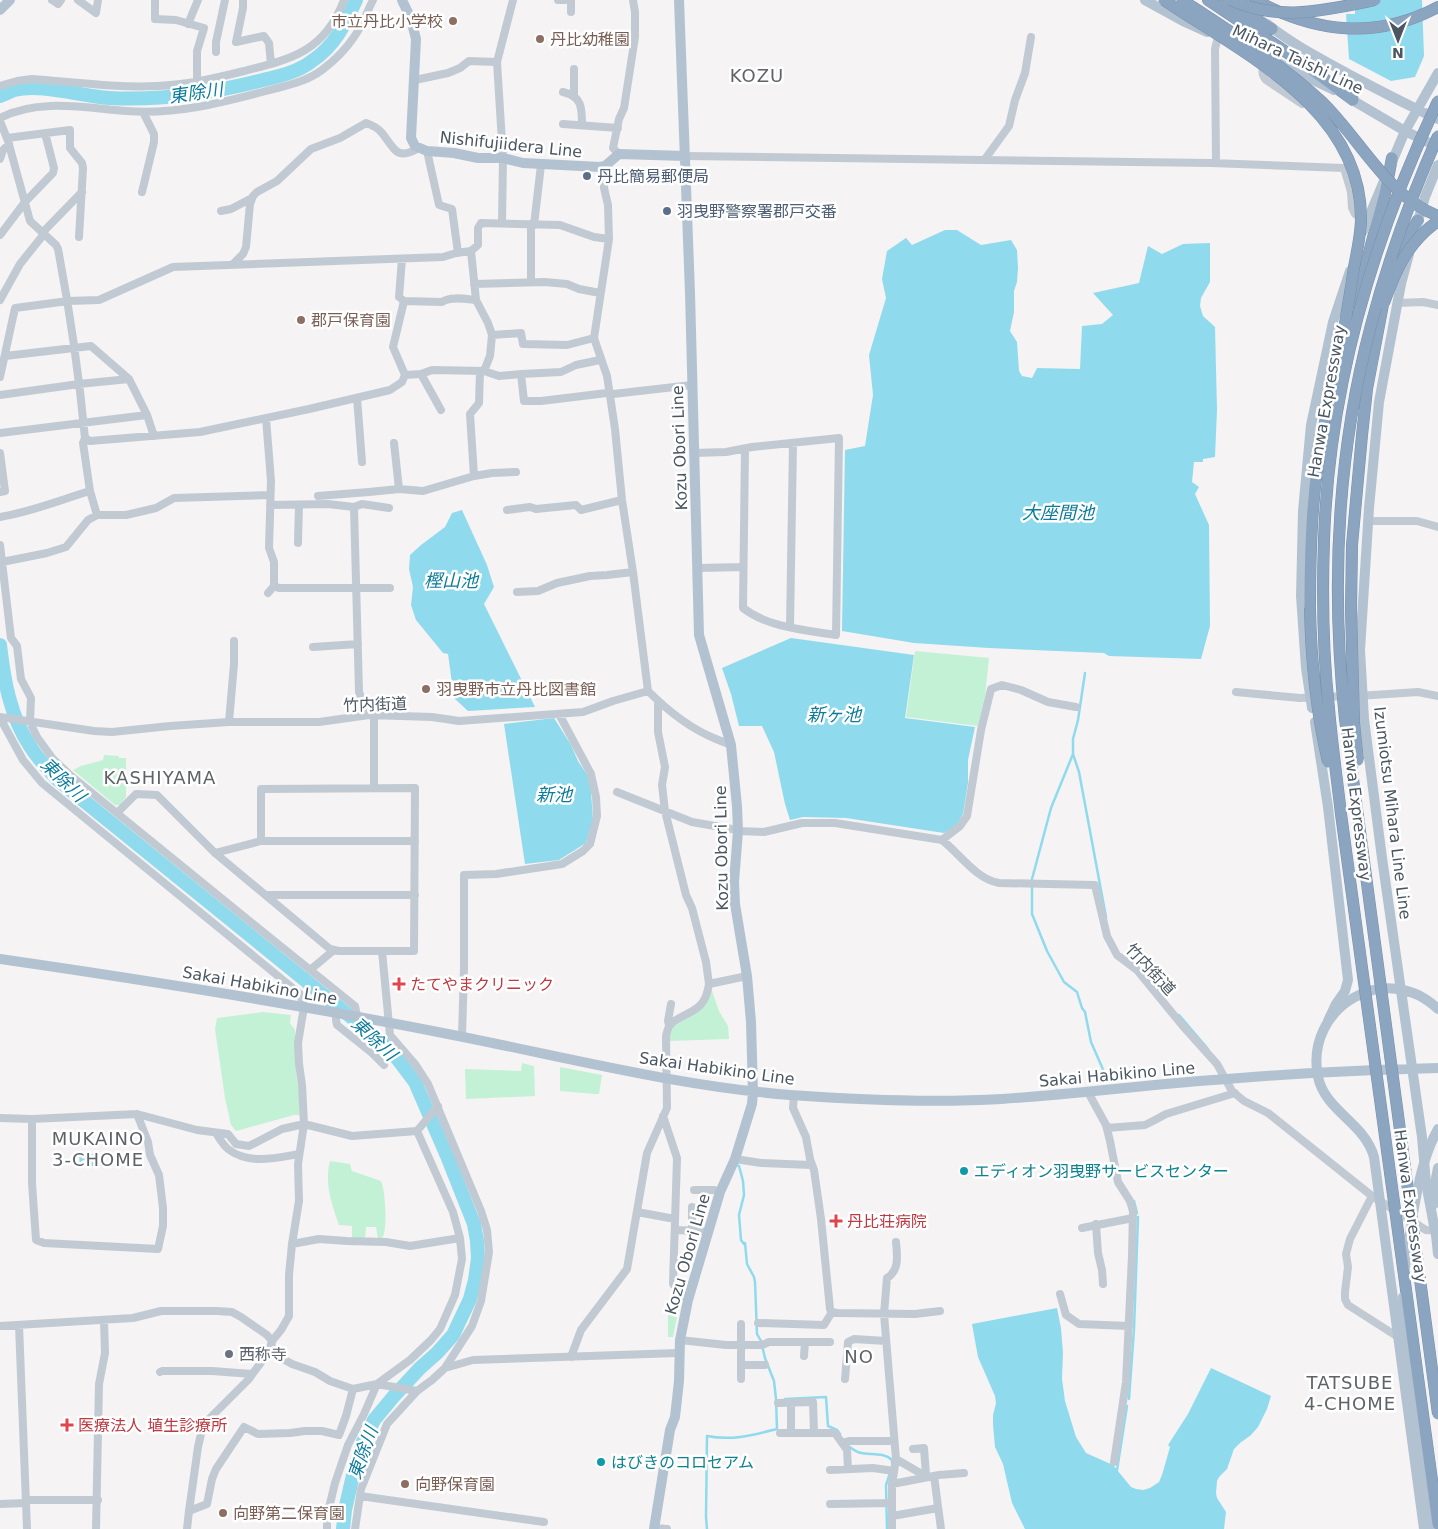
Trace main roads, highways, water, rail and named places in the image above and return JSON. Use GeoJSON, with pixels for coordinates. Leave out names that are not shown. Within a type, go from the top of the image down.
{"type":"FeatureCollection","features":[{"type":"Feature","properties":{"kind":"highway"},"geometry":{"type":"LineString","coordinates":[[1164,0],[1261,63],[1296,91],[1328,124],[1350,162],[1358,190],[1361,220],[1340,359],[1334,430]]}},
{"type":"Feature","properties":{"kind":"highway"},"geometry":{"type":"LineString","coordinates":[[1182,0],[1243,40],[1306,87],[1338,120],[1404,195],[1423,209],[1438,216]]}},
{"type":"Feature","properties":{"kind":"highway"},"geometry":{"type":"LineString","coordinates":[[1208,0],[1310,68],[1353,100]]}},
{"type":"Feature","properties":{"kind":"highway"},"geometry":{"type":"LineString","coordinates":[[1225,0],[1272,28]]}},
{"type":"Feature","properties":{"kind":"highway"},"geometry":{"type":"LineString","coordinates":[[1232,0],[1266,11],[1293,13],[1322,10],[1375,0]]}},
{"type":"Feature","properties":{"kind":"highway"},"geometry":{"type":"LineString","coordinates":[[1255,0],[1291,17],[1326,27],[1344,29],[1378,28],[1395,24],[1410,20],[1438,6]]}},
{"type":"Feature","properties":{"kind":"highway","name":"Hanwa Expressway"},"geometry":{"type":"LineString","coordinates":[[1438,101],[1385,225],[1356,323],[1344,374],[1334,430],[1328,484],[1324,538],[1323,597],[1324,647],[1329,709],[1341,814],[1438,1524]]}},
{"type":"Feature","properties":{"kind":"highway","name":"Hanwa Expressway"},"geometry":{"type":"LineString","coordinates":[[1438,136],[1400,228],[1371,326],[1359,378],[1349,432],[1343,488],[1338,580],[1339,650],[1345,720],[1438,1414]]}},
{"type":"Feature","properties":{"kind":"highway"},"geometry":{"type":"LineString","coordinates":[[1341,814],[1322,737],[1313,672],[1310,608],[1312,520],[1324,425],[1385,194],[1392,158]]}},
{"type":"Feature","properties":{"kind":"highway"},"geometry":{"type":"LineString","coordinates":[[1368,890],[1366,843],[1354,723],[1351,609],[1354,512],[1367,389],[1387,288],[1403,245],[1418,220]]}},
{"type":"Feature","properties":{"kind":"highway"},"geometry":{"type":"LineString","coordinates":[[1349,432],[1372,341],[1396,274],[1408,249],[1416,239],[1438,220]]}},
{"type":"Feature","properties":{"kind":"main road"},"geometry":{"type":"LineString","coordinates":[[0,10],[10,0]]}},
{"type":"Feature","properties":{"kind":"main road","name":"Nishifujiidera Line"},"geometry":{"type":"LineString","coordinates":[[402,0],[411,19],[416,39],[411,138],[412,143],[423,150],[478,158],[503,158],[523,164],[600,167],[605,166],[619,154],[685,156]]}},
{"type":"Feature","properties":{"kind":"main road"},"geometry":{"type":"LineString","coordinates":[[679,0],[685,156]]}},
{"type":"Feature","properties":{"kind":"main road","name":"Mihara Taishi Line"},"geometry":{"type":"LineString","coordinates":[[1145,0],[1218,37],[1295,70],[1438,147]]}},
{"type":"Feature","properties":{"kind":"main road","name":"Mihara Taishi Line"},"geometry":{"type":"LineString","coordinates":[[1237,0],[1296,45],[1417,110],[1438,119]]}},
{"type":"Feature","properties":{"kind":"main road"},"geometry":{"type":"LineString","coordinates":[[1424,1529],[1398,1337],[1376,1199],[1374,1157],[1369,1144],[1357,1128],[1325,1094],[1317,1073],[1318,1048],[1328,1021],[1345,991],[1348,980],[1328,807],[1306,668],[1300,596],[1311,425],[1333,322],[1366,222],[1392,158],[1405,130],[1438,73]]}},
{"type":"Feature","properties":{"kind":"main road","name":"Kozu Obori Line"},"geometry":{"type":"LineString","coordinates":[[654,1528],[670,1430],[675,1418],[679,1381],[678,1353],[688,1300],[720,1192],[735,1159],[754,1092],[747,976],[735,904],[734,882],[738,831],[731,745],[699,635],[685,156]]}},
{"type":"Feature","properties":{"kind":"main road","name":"Izumiotsu Mihara Line Line"},"geometry":{"type":"LineString","coordinates":[[1436,1231],[1426,1183],[1422,1137],[1380,848],[1364,719],[1360,650],[1368,521],[1379,402],[1401,284],[1425,197],[1438,165]]}},
{"type":"Feature","properties":{"kind":"main road","name":"Sakai Habikino Line"},"geometry":{"type":"LineString","coordinates":[[0,959],[319,1009],[336,1016],[360,1014],[388,1022],[666,1078],[754,1092],[895,1100],[999,1099],[1225,1079],[1438,1068]]}},
{"type":"Feature","properties":{"kind":"main road"},"geometry":{"type":"LineString","coordinates":[[1328,1021],[1343,1004],[1356,996],[1375,990],[1401,990],[1422,997],[1438,1009]]}},
{"type":"Feature","properties":{"kind":"main road"},"geometry":{"type":"LineString","coordinates":[[1431,1529],[1404,1332],[1403,1293],[1409,1236],[1417,1192],[1427,1155],[1438,1129]]}},
{"type":"Feature","properties":{"kind":"main road"},"geometry":{"type":"LineString","coordinates":[[1438,1168],[1434,1193],[1438,1254]]}},
{"type":"Feature","properties":{"kind":"water"},"geometry":{"type":"Polygon","coordinates":[[[1355,0],[1422,0],[1424,56],[1415,77],[1391,81],[1349,59],[1346,14],[1355,14],[1355,0]]]}},
{"type":"Feature","properties":{"kind":"water","name":"大座間池"},"geometry":{"type":"Polygon","coordinates":[[[945,230],[957,230],[981,245],[1011,240],[1017,250],[1017,282],[1014,291],[1014,312],[1010,331],[1017,342],[1019,371],[1022,376],[1032,378],[1037,368],[1080,369],[1082,326],[1102,324],[1113,315],[1093,293],[1139,283],[1148,246],[1162,254],[1183,244],[1210,243],[1210,282],[1201,298],[1200,306],[1203,316],[1215,327],[1217,410],[1215,457],[1203,459],[1203,462],[1194,462],[1192,482],[1199,487],[1195,494],[1209,525],[1210,626],[1201,659],[1109,656],[1104,653],[914,643],[842,631],[845,450],[865,446],[873,395],[869,355],[886,298],[882,279],[887,251],[906,238],[912,245],[945,230]]]}},
{"type":"Feature","properties":{"kind":"water","name":"樫山池"},"geometry":{"type":"Polygon","coordinates":[[[462,510],[487,565],[494,587],[484,604],[535,707],[468,711],[454,698],[448,654],[443,653],[416,620],[411,605],[413,587],[409,569],[410,555],[445,527],[452,513],[462,510]]]}},
{"type":"Feature","properties":{"kind":"water","name":"新ヶ池"},"geometry":{"type":"Polygon","coordinates":[[[791,638],[914,655],[905,718],[975,727],[968,760],[968,783],[963,814],[957,825],[944,833],[846,818],[803,817],[790,820],[774,752],[762,726],[739,726],[722,668],[791,638]]]}},
{"type":"Feature","properties":{"kind":"water","name":"新池"},"geometry":{"type":"Polygon","coordinates":[[[554,718],[590,779],[593,819],[586,843],[559,860],[525,864],[504,724],[554,718]]]}},
{"type":"Feature","properties":{"kind":"water"},"geometry":{"type":"Polygon","coordinates":[[[79,1154],[104,1154],[104,1166],[80,1166],[79,1154]]]}},
{"type":"Feature","properties":{"kind":"water"},"geometry":{"type":"Polygon","coordinates":[[[1057,1308],[1061,1328],[1063,1353],[1062,1379],[1065,1401],[1076,1437],[1086,1453],[1113,1465],[1131,1487],[1143,1490],[1159,1482],[1170,1447],[1168,1445],[1188,1414],[1211,1368],[1271,1396],[1258,1427],[1234,1449],[1227,1469],[1217,1481],[1217,1498],[1226,1512],[1224,1529],[1025,1529],[1012,1503],[1003,1464],[995,1447],[993,1415],[996,1403],[995,1396],[978,1357],[972,1324],[1057,1308]]]}},
{"type":"Feature","properties":{"kind":"waterway","name":"東除川"},"geometry":{"type":"LineString","coordinates":[[0,96],[14,90],[36,88],[109,98],[167,97],[225,89],[276,77],[307,65],[327,49],[343,26],[356,0]]}},
{"type":"Feature","properties":{"kind":"waterway","name":"東除川"},"geometry":{"type":"LineString","coordinates":[[0,645],[6,684],[17,722],[33,750],[57,779],[375,1036],[396,1057],[415,1082],[474,1224],[478,1258],[470,1299],[453,1335],[420,1368],[374,1420],[363,1442],[353,1475],[343,1529]]}},
{"type":"Feature","properties":{"kind":"waterway"},"geometry":{"type":"LineString","coordinates":[[1085,673],[1078,720],[1073,739],[1073,754],[1079,772],[1106,917]]}},
{"type":"Feature","properties":{"kind":"waterway"},"geometry":{"type":"LineString","coordinates":[[1032,879],[1051,808],[1073,754]]}},
{"type":"Feature","properties":{"kind":"waterway"},"geometry":{"type":"LineString","coordinates":[[1032,887],[1032,914],[1047,951],[1064,982],[1077,992],[1085,1012],[1091,1042],[1106,1080]]}},
{"type":"Feature","properties":{"kind":"waterway"},"geometry":{"type":"LineString","coordinates":[[1179,1015],[1208,1049]]}},
{"type":"Feature","properties":{"kind":"waterway"},"geometry":{"type":"LineString","coordinates":[[707,1529],[707,1436],[734,1438],[777,1429],[774,1381],[757,1334],[755,1282],[747,1264],[745,1243],[741,1240],[739,1215],[744,1195],[743,1181],[739,1166],[737,1165]]}},
{"type":"Feature","properties":{"kind":"waterway"},"geometry":{"type":"LineString","coordinates":[[1134,1201],[1137,1213]]}},
{"type":"Feature","properties":{"kind":"waterway"},"geometry":{"type":"LineString","coordinates":[[1129,1399],[1134,1329],[1138,1217]]}},
{"type":"Feature","properties":{"kind":"waterway"},"geometry":{"type":"LineString","coordinates":[[785,1399],[826,1397],[828,1426],[837,1430],[840,1434]]}},
{"type":"Feature","properties":{"kind":"waterway"},"geometry":{"type":"LineString","coordinates":[[1117,1470],[1127,1406]]}},
{"type":"Feature","properties":{"kind":"waterway"},"geometry":{"type":"LineString","coordinates":[[847,1445],[865,1454],[889,1457],[892,1463]]}},
{"type":"Feature","properties":{"kind":"waterway"},"geometry":{"type":"LineString","coordinates":[[887,1529],[886,1485],[890,1473]]}},
{"type":"Feature","properties":{"kind":"place","name":"市立丹比小学校"},"geometry":{"type":"Point","coordinates":[453,21]}},
{"type":"Feature","properties":{"kind":"place","name":"丹比幼稚園"},"geometry":{"type":"Point","coordinates":[540,39]}},
{"type":"Feature","properties":{"kind":"place","name":"丹比簡易郵便局"},"geometry":{"type":"Point","coordinates":[587,176]}},
{"type":"Feature","properties":{"kind":"place","name":"羽曳野警察署郡戸交番"},"geometry":{"type":"Point","coordinates":[667,211]}},
{"type":"Feature","properties":{"kind":"place","name":"郡戸保育園"},"geometry":{"type":"Point","coordinates":[301,320]}},
{"type":"Feature","properties":{"kind":"place","name":"羽曳野市立丹比図書館"},"geometry":{"type":"Point","coordinates":[426,689]}},
{"type":"Feature","properties":{"kind":"place","name":"たてやまクリニック"},"geometry":{"type":"Point","coordinates":[399,984]}},
{"type":"Feature","properties":{"kind":"place","name":"エディオン羽曳野サービスセンター"},"geometry":{"type":"Point","coordinates":[964,1171]}},
{"type":"Feature","properties":{"kind":"place","name":"丹比荘病院"},"geometry":{"type":"Point","coordinates":[836,1221]}},
{"type":"Feature","properties":{"kind":"place","name":"西称寺"},"geometry":{"type":"Point","coordinates":[229,1354]}},
{"type":"Feature","properties":{"kind":"place","name":"医療法人 埴生診療所"},"geometry":{"type":"Point","coordinates":[67,1425]}},
{"type":"Feature","properties":{"kind":"place","name":"はびきのコロセアム"},"geometry":{"type":"Point","coordinates":[601,1462]}},
{"type":"Feature","properties":{"kind":"place","name":"向野保育園"},"geometry":{"type":"Point","coordinates":[405,1484]}},
{"type":"Feature","properties":{"kind":"place","name":"向野第二保育園"},"geometry":{"type":"Point","coordinates":[223,1513]}},
{"type":"Feature","properties":{"kind":"district","name":"KOZU"},"geometry":{"type":"Point","coordinates":[757,76]}},
{"type":"Feature","properties":{"kind":"district","name":"KASHIYAMA"},"geometry":{"type":"Point","coordinates":[160,778]}},
{"type":"Feature","properties":{"kind":"district","name":"MUKAINO 3-CHOME"},"geometry":{"type":"Point","coordinates":[98,1149]}},
{"type":"Feature","properties":{"kind":"district","name":"NO"},"geometry":{"type":"Point","coordinates":[859,1357]}},
{"type":"Feature","properties":{"kind":"district","name":"TATSUBE 4-CHOME"},"geometry":{"type":"Point","coordinates":[1350,1394]}}]}
